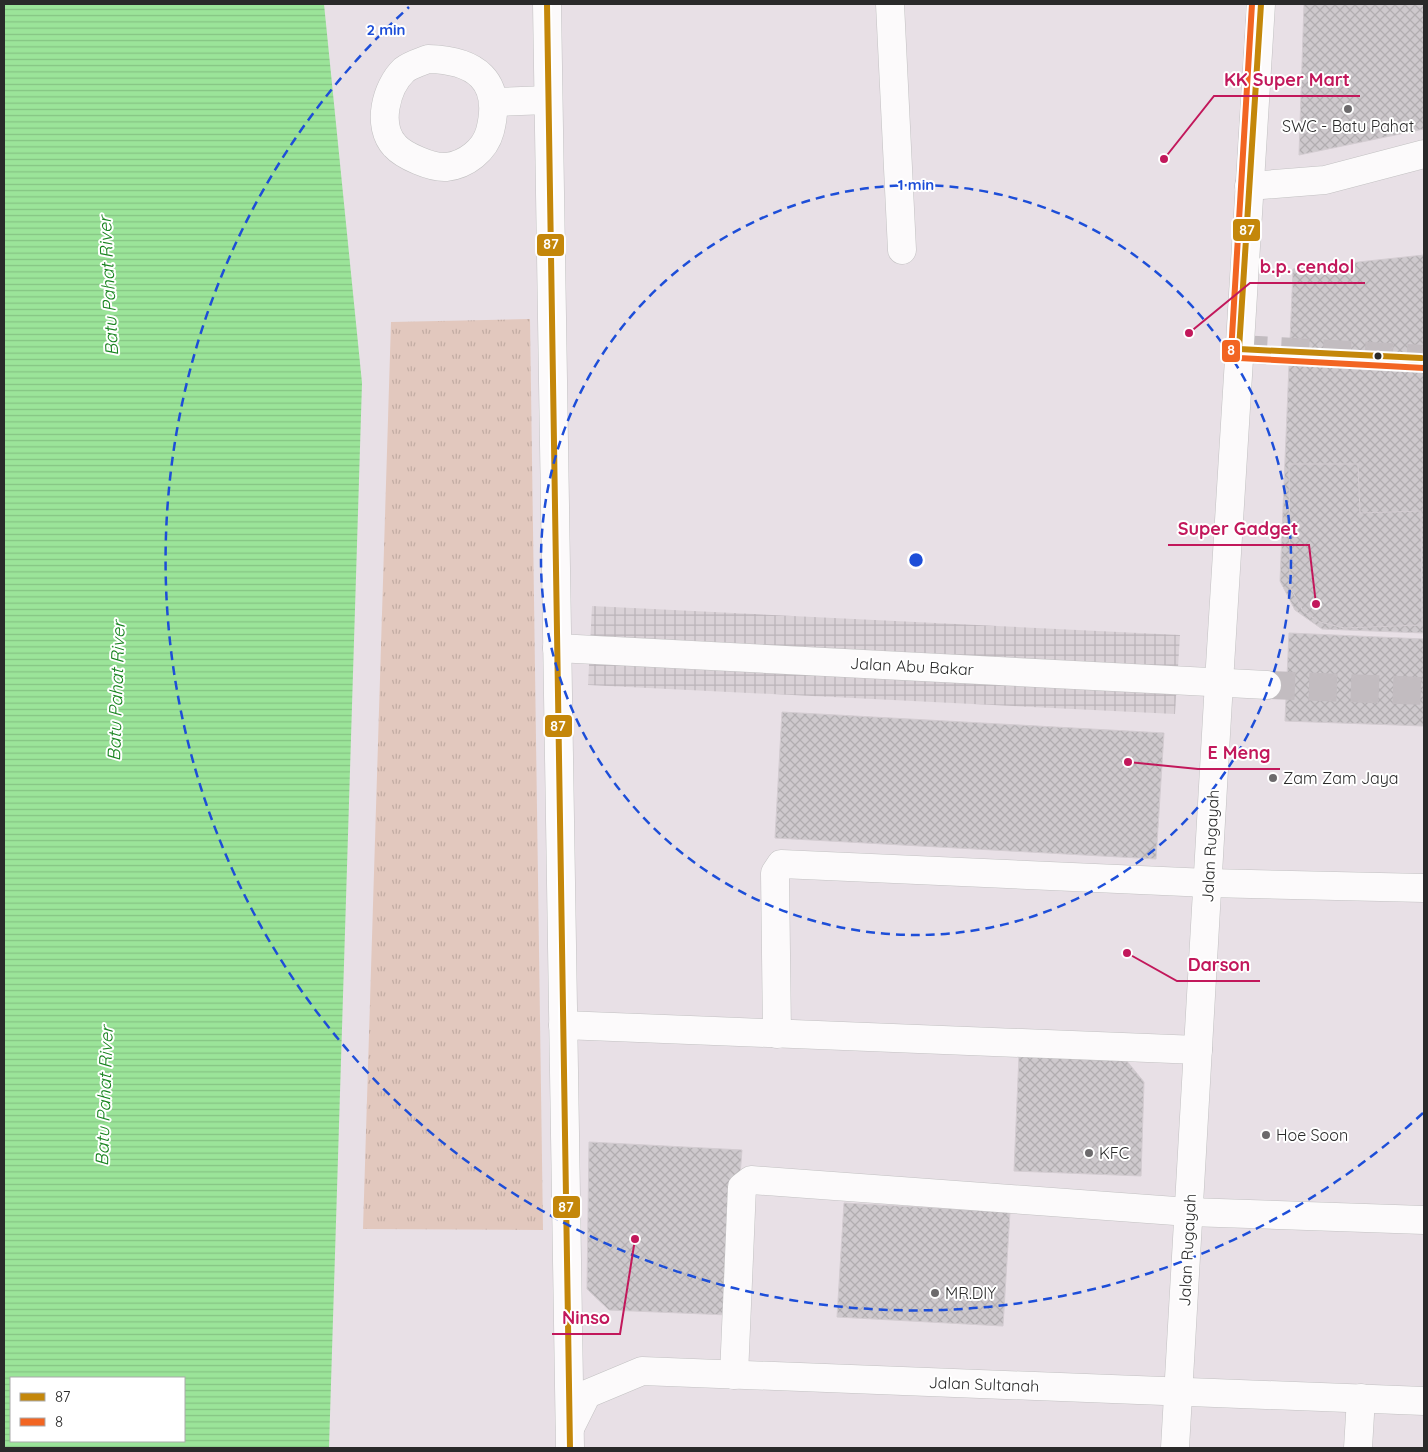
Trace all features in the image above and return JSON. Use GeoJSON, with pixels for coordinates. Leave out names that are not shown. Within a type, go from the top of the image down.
{"type":"FeatureCollection","features":[{"type":"Feature","properties":{"kind":"street"},"geometry":{"type":"LineString","coordinates":[[547,4],[570,1439]]}},
{"type":"Feature","properties":{"kind":"street"},"geometry":{"type":"LineString","coordinates":[[890,4],[902,250]]}},
{"type":"Feature","properties":{"kind":"street","name":"Jalan Rugayah"},"geometry":{"type":"LineString","coordinates":[[1175,1448],[1219,682],[1261,4]]}},
{"type":"Feature","properties":{"kind":"street"},"geometry":{"type":"LineString","coordinates":[[495,102],[548,100]]}},
{"type":"Feature","properties":{"kind":"street"},"geometry":{"type":"LineString","coordinates":[[1250,186],[1325,180],[1424,154]]}},
{"type":"Feature","properties":{"kind":"street","name":"Jalan Abu Bakar"},"geometry":{"type":"LineString","coordinates":[[557,648],[1267,685]]}},
{"type":"Feature","properties":{"kind":"street"},"geometry":{"type":"LineString","coordinates":[[778,1034],[775,873],[780,864],[1208,883],[1424,888]]}},
{"type":"Feature","properties":{"kind":"street"},"geometry":{"type":"LineString","coordinates":[[563,1025],[1198,1050]]}},
{"type":"Feature","properties":{"kind":"street"},"geometry":{"type":"LineString","coordinates":[[734,1375],[742,1187],[751,1180],[1189,1212],[1424,1220]]}},
{"type":"Feature","properties":{"kind":"street","name":"Jalan Sultanah"},"geometry":{"type":"LineString","coordinates":[[570,1439],[588,1394],[642,1371],[1424,1401]]}},
{"type":"Feature","properties":{"kind":"street"},"geometry":{"type":"LineString","coordinates":[[1358,1448],[1360,1398]]}},
{"type":"Feature","properties":{"kind":"green space"},"geometry":{"type":"Polygon","coordinates":[[[530,319],[543,1230],[363,1229],[391,322],[530,319]]]}},
{"type":"Feature","properties":{"kind":"shaded area"},"geometry":{"type":"Polygon","coordinates":[[[592,606],[1180,635],[1175,714],[588,685],[592,606]]]}},
{"type":"Feature","properties":{"kind":"water","name":"Batu Pahat River"},"geometry":{"type":"Polygon","coordinates":[[[4,4],[324,4],[362,383],[329,1448],[4,1448],[4,4]]]}},
{"type":"Feature","properties":{"kind":"building"},"geometry":{"type":"Polygon","coordinates":[[[1304,4],[1424,4],[1424,129],[1299,155],[1304,4]]]}},
{"type":"Feature","properties":{"kind":"building"},"geometry":{"type":"Polygon","coordinates":[[[1424,255],[1424,633],[1322,629],[1295,610],[1280,581],[1293,269],[1424,255]]]}},
{"type":"Feature","properties":{"kind":"building"},"geometry":{"type":"Polygon","coordinates":[[[1289,464],[1358,464],[1360,513],[1421,511],[1422,625],[1344,628],[1320,622],[1303,611],[1290,587],[1289,464]]]}},
{"type":"Feature","properties":{"kind":"building"},"geometry":{"type":"Polygon","coordinates":[[[1289,633],[1424,639],[1424,726],[1285,721],[1289,633]]]}},
{"type":"Feature","properties":{"kind":"building"},"geometry":{"type":"Polygon","coordinates":[[[782,712],[1164,733],[1156,859],[775,838],[782,712]]]}},
{"type":"Feature","properties":{"kind":"building"},"geometry":{"type":"Polygon","coordinates":[[[1019,1055],[1126,1060],[1144,1082],[1141,1176],[1014,1171],[1019,1055]]]}},
{"type":"Feature","properties":{"kind":"building"},"geometry":{"type":"Polygon","coordinates":[[[589,1142],[742,1150],[729,1315],[609,1310],[587,1289],[589,1142]]]}},
{"type":"Feature","properties":{"kind":"building"},"geometry":{"type":"Polygon","coordinates":[[[844,1203],[1010,1212],[1003,1326],[837,1317],[844,1203]]]}},
{"type":"Feature","properties":{"kind":"tunnel"},"geometry":{"type":"LineString","coordinates":[[1239,349],[1424,359]]}},
{"type":"Feature","properties":{"kind":"tunnel"},"geometry":{"type":"LineString","coordinates":[[1267,685],[1424,691]]}},
{"type":"Feature","properties":{"kind":"transit line","name":"87"},"geometry":{"type":"LineString","coordinates":[[547,4],[570,1448]]}},
{"type":"Feature","properties":{"kind":"transit line","name":"8"},"geometry":{"type":"LineString","coordinates":[[1252,4],[1231,353],[1239,358],[1424,368]]}},
{"type":"Feature","properties":{"kind":"transit line","name":"87"},"geometry":{"type":"LineString","coordinates":[[1261,4],[1239,349],[1421,358]]}},
{"type":"Feature","properties":{"kind":"place","name":"SWC - Batu Pahat"},"geometry":{"type":"Point","coordinates":[1348,109]}},
{"type":"Feature","properties":{"kind":"place","name":"KK Super Mart"},"geometry":{"type":"Point","coordinates":[1164,159]}},
{"type":"Feature","properties":{"kind":"place","name":"b.p. cendol"},"geometry":{"type":"Point","coordinates":[1189,333]}},
{"type":"Feature","properties":{"kind":"place","name":"Super Gadget"},"geometry":{"type":"Point","coordinates":[1316,604]}},
{"type":"Feature","properties":{"kind":"place","name":"E Meng"},"geometry":{"type":"Point","coordinates":[1128,762]}},
{"type":"Feature","properties":{"kind":"place","name":"Zam Zam Jaya"},"geometry":{"type":"Point","coordinates":[1273,778]}},
{"type":"Feature","properties":{"kind":"place","name":"Darson"},"geometry":{"type":"Point","coordinates":[1127,953]}},
{"type":"Feature","properties":{"kind":"place","name":"Hoe Soon"},"geometry":{"type":"Point","coordinates":[1266,1135]}},
{"type":"Feature","properties":{"kind":"place","name":"KFC"},"geometry":{"type":"Point","coordinates":[1089,1153]}},
{"type":"Feature","properties":{"kind":"place","name":"Ninso"},"geometry":{"type":"Point","coordinates":[635,1239]}},
{"type":"Feature","properties":{"kind":"place","name":"MR.DIY"},"geometry":{"type":"Point","coordinates":[935,1293]}}]}
